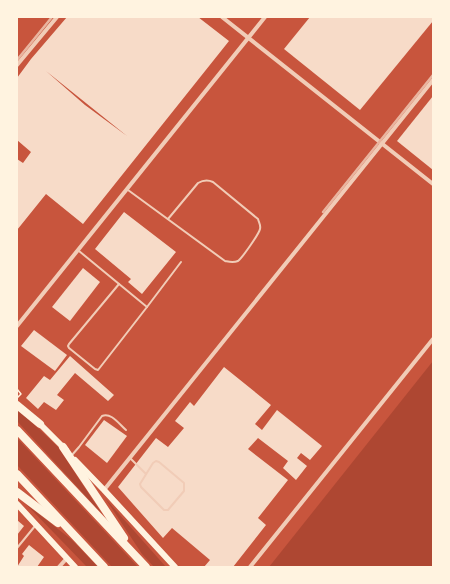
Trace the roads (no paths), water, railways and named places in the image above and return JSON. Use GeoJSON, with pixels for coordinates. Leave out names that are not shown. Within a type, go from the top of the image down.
{"type":"FeatureCollection","features":[{"type":"Feature","properties":{"kind":"highway"},"geometry":{"type":"LineString","coordinates":[[17,405],[40,424]]}},
{"type":"Feature","properties":{"kind":"highway"},"geometry":{"type":"LineString","coordinates":[[17,430],[146,567]]}},
{"type":"Feature","properties":{"kind":"highway"},"geometry":{"type":"LineString","coordinates":[[63,447],[137,558]]}},
{"type":"Feature","properties":{"kind":"highway"},"geometry":{"type":"LineString","coordinates":[[17,474],[104,567]]}},
{"type":"Feature","properties":{"kind":"highway"},"geometry":{"type":"LineString","coordinates":[[17,492],[77,537]]}},
{"type":"Feature","properties":{"kind":"main road"},"geometry":{"type":"LineString","coordinates":[[17,399],[175,567]]}},
{"type":"Feature","properties":{"kind":"main road"},"geometry":{"type":"LineString","coordinates":[[17,504],[75,567]]}},
{"type":"Feature","properties":{"kind":"street"},"geometry":{"type":"LineString","coordinates":[[17,65],[57,17]]}},
{"type":"Feature","properties":{"kind":"street"},"geometry":{"type":"LineString","coordinates":[[222,17],[433,184]]}},
{"type":"Feature","properties":{"kind":"street"},"geometry":{"type":"LineString","coordinates":[[18,324],[265,17]]}},
{"type":"Feature","properties":{"kind":"street"},"geometry":{"type":"LineString","coordinates":[[104,490],[433,80]]}},
{"type":"Feature","properties":{"kind":"street"},"geometry":{"type":"LineString","coordinates":[[250,567],[433,339]]}},
{"type":"Feature","properties":{"kind":"street"},"geometry":{"type":"LineString","coordinates":[[59,567],[66,558]]}},
{"type":"Feature","properties":{"kind":"lane"},"geometry":{"type":"LineString","coordinates":[[127,189],[225,261],[236,262],[241,258],[259,232],[261,226],[258,219],[213,182],[208,180],[202,180],[198,183],[168,219]]}},
{"type":"Feature","properties":{"kind":"lane"},"geometry":{"type":"LineString","coordinates":[[78,250],[147,307]]}},
{"type":"Feature","properties":{"kind":"lane"},"geometry":{"type":"LineString","coordinates":[[119,284],[68,346],[97,370],[181,262]]}},
{"type":"Feature","properties":{"kind":"lane"},"geometry":{"type":"LineString","coordinates":[[71,456],[104,415],[109,415],[126,430]]}},
{"type":"Feature","properties":{"kind":"lane"},"geometry":{"type":"LineString","coordinates":[[130,458],[146,474]]}},
{"type":"Feature","properties":{"kind":"lane"},"geometry":{"type":"LineString","coordinates":[[156,461],[184,483],[184,491],[168,510],[164,510],[141,487],[140,484],[146,474],[156,461]]}},
{"type":"Feature","properties":{"kind":"lane"},"geometry":{"type":"LineString","coordinates":[[17,548],[36,525]]}},
{"type":"Feature","properties":{"kind":"railway"},"geometry":{"type":"LineString","coordinates":[[17,60],[52,17]]}},
{"type":"Feature","properties":{"kind":"railway"},"geometry":{"type":"LineString","coordinates":[[323,212],[433,75]]}}]}
